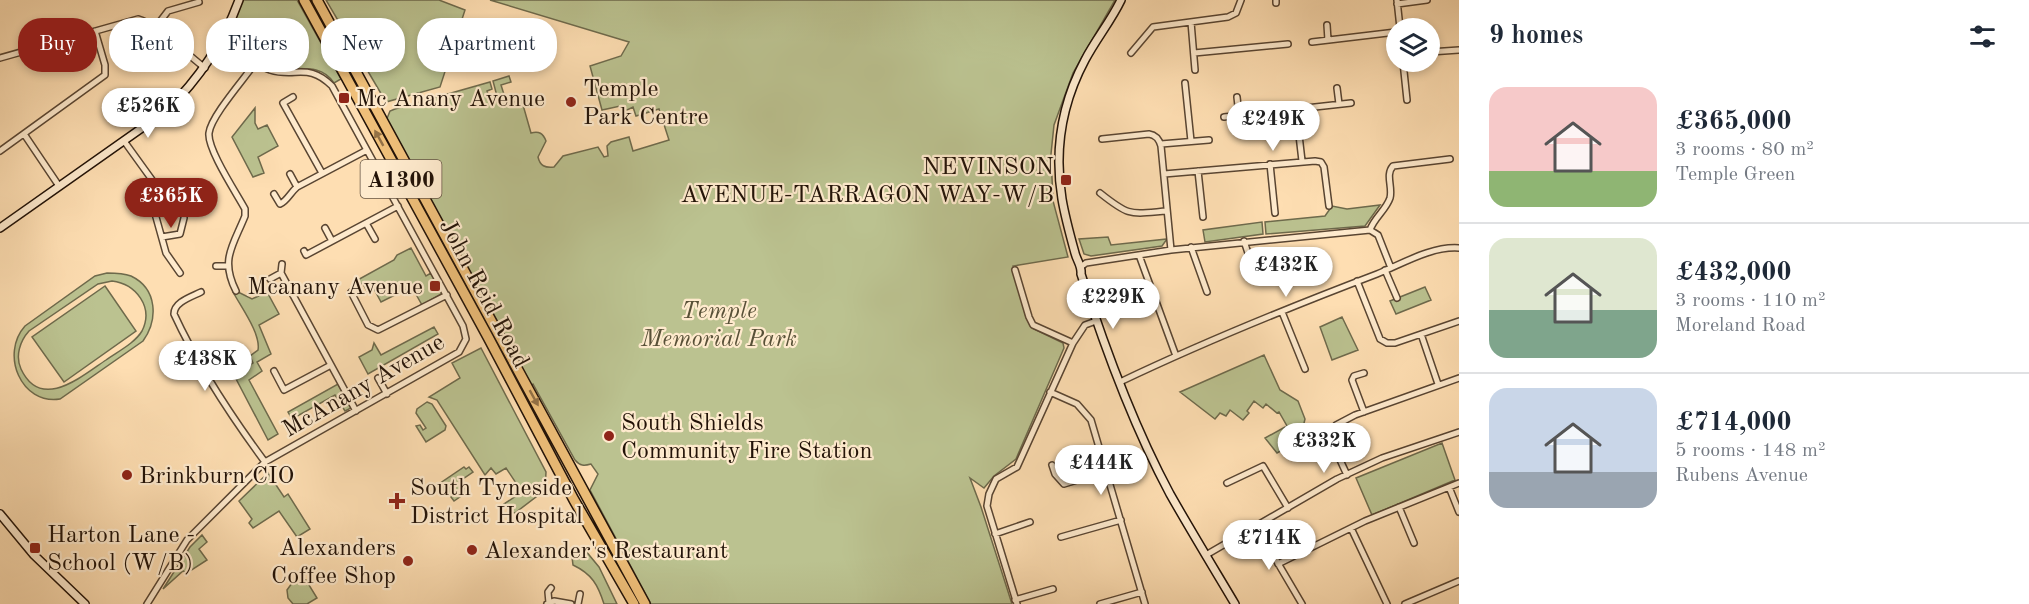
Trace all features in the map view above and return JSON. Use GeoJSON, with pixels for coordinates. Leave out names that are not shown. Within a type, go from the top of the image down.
{"type":"FeatureCollection","features":[{"type":"Feature","properties":{"kind":"highway","name":"John Reid Road"},"geometry":{"type":"LineString","coordinates":[[304,0],[574,500],[634,604]]}},
{"type":"Feature","properties":{"kind":"highway","name":"John Reid Road"},"geometry":{"type":"LineString","coordinates":[[317,0],[645,604]]}},
{"type":"Feature","properties":{"kind":"street"},"geometry":{"type":"LineString","coordinates":[[231,18],[239,0]]}},
{"type":"Feature","properties":{"kind":"street"},"geometry":{"type":"LineString","coordinates":[[1121,0],[1081,69],[1072,90],[1059,137],[1062,200],[1076,258],[1082,266],[1081,274],[1096,321],[1138,428],[1170,493],[1235,604]]}},
{"type":"Feature","properties":{"kind":"street"},"geometry":{"type":"LineString","coordinates":[[1131,53],[1153,27],[1228,17],[1236,13],[1241,0]]}},
{"type":"Feature","properties":{"kind":"street"},"geometry":{"type":"LineString","coordinates":[[1399,18],[1397,2],[1427,0]]}},
{"type":"Feature","properties":{"kind":"street"},"geometry":{"type":"LineString","coordinates":[[162,18],[168,11],[199,2]]}},
{"type":"Feature","properties":{"kind":"street"},"geometry":{"type":"LineString","coordinates":[[1191,22],[1195,70]]}},
{"type":"Feature","properties":{"kind":"street"},"geometry":{"type":"LineString","coordinates":[[1327,25],[1328,40]]}},
{"type":"Feature","properties":{"kind":"street"},"geometry":{"type":"LineString","coordinates":[[1312,42],[1386,33]]}},
{"type":"Feature","properties":{"kind":"street"},"geometry":{"type":"LineString","coordinates":[[0,151],[105,75],[105,65],[97,40]]}},
{"type":"Feature","properties":{"kind":"street"},"geometry":{"type":"LineString","coordinates":[[1194,53],[1288,44]]}},
{"type":"Feature","properties":{"kind":"street"},"geometry":{"type":"LineString","coordinates":[[1440,51],[1459,50]]}},
{"type":"Feature","properties":{"kind":"street"},"geometry":{"type":"LineString","coordinates":[[0,58],[18,53]]}},
{"type":"Feature","properties":{"kind":"street"},"geometry":{"type":"LineString","coordinates":[[0,228],[166,111],[186,92],[205,68],[194,59]]}},
{"type":"Feature","properties":{"kind":"street"},"geometry":{"type":"LineString","coordinates":[[236,291],[229,277],[227,266],[246,210],[211,144],[209,132],[214,119],[249,72]]}},
{"type":"Feature","properties":{"kind":"street","name":"McAnany Avenue"},"geometry":{"type":"LineString","coordinates":[[147,604],[187,540],[265,462],[459,352],[466,339],[465,330],[447,295],[332,86],[318,75],[308,72]]}},
{"type":"Feature","properties":{"kind":"street"},"geometry":{"type":"LineString","coordinates":[[1404,72],[1407,100]]}},
{"type":"Feature","properties":{"kind":"street"},"geometry":{"type":"LineString","coordinates":[[1185,83],[1191,141]]}},
{"type":"Feature","properties":{"kind":"street"},"geometry":{"type":"LineString","coordinates":[[1337,88],[1339,104]]}},
{"type":"Feature","properties":{"kind":"street"},"geometry":{"type":"LineString","coordinates":[[293,97],[284,103],[322,173]]}},
{"type":"Feature","properties":{"kind":"street"},"geometry":{"type":"LineString","coordinates":[[1237,97],[1239,115]]}},
{"type":"Feature","properties":{"kind":"street"},"geometry":{"type":"LineString","coordinates":[[1224,117],[1351,103]]}},
{"type":"Feature","properties":{"kind":"street"},"geometry":{"type":"LineString","coordinates":[[1296,109],[1302,161]]}},
{"type":"Feature","properties":{"kind":"street"},"geometry":{"type":"LineString","coordinates":[[24,134],[59,186]]}},
{"type":"Feature","properties":{"kind":"street"},"geometry":{"type":"LineString","coordinates":[[1102,139],[1149,134],[1154,135],[1161,144],[1171,250]]}},
{"type":"Feature","properties":{"kind":"street"},"geometry":{"type":"LineString","coordinates":[[1161,144],[1209,140]]}},
{"type":"Feature","properties":{"kind":"street"},"geometry":{"type":"LineString","coordinates":[[124,141],[163,195]]}},
{"type":"Feature","properties":{"kind":"street"},"geometry":{"type":"LineString","coordinates":[[274,194],[280,204],[286,201],[297,187],[367,150]]}},
{"type":"Feature","properties":{"kind":"street"},"geometry":{"type":"LineString","coordinates":[[1370,230],[1373,220],[1389,201],[1391,194],[1389,171],[1393,166],[1450,159]]}},
{"type":"Feature","properties":{"kind":"street"},"geometry":{"type":"LineString","coordinates":[[1164,174],[1302,161],[1321,162],[1324,167],[1329,206]]}},
{"type":"Feature","properties":{"kind":"street"},"geometry":{"type":"LineString","coordinates":[[1270,164],[1275,213]]}},
{"type":"Feature","properties":{"kind":"street"},"geometry":{"type":"LineString","coordinates":[[1198,171],[1203,217]]}},
{"type":"Feature","properties":{"kind":"street"},"geometry":{"type":"LineString","coordinates":[[290,174],[297,187]]}},
{"type":"Feature","properties":{"kind":"street"},"geometry":{"type":"LineString","coordinates":[[178,186],[163,195],[156,203],[154,210],[166,253],[180,273]]}},
{"type":"Feature","properties":{"kind":"street"},"geometry":{"type":"LineString","coordinates":[[1100,193],[1120,209],[1133,214],[1167,211]]}},
{"type":"Feature","properties":{"kind":"street"},"geometry":{"type":"LineString","coordinates":[[304,251],[306,255],[398,206]]}},
{"type":"Feature","properties":{"kind":"street"},"geometry":{"type":"LineString","coordinates":[[162,237],[180,234],[184,218]]}},
{"type":"Feature","properties":{"kind":"street"},"geometry":{"type":"LineString","coordinates":[[366,223],[375,240]]}},
{"type":"Feature","properties":{"kind":"street"},"geometry":{"type":"LineString","coordinates":[[325,228],[333,242]]}},
{"type":"Feature","properties":{"kind":"street"},"geometry":{"type":"LineString","coordinates":[[1082,266],[1086,263],[1191,247],[1370,230],[1378,235],[1397,298]]}},
{"type":"Feature","properties":{"kind":"street"},"geometry":{"type":"LineString","coordinates":[[1244,241],[1253,268]]}},
{"type":"Feature","properties":{"kind":"street"},"geometry":{"type":"LineString","coordinates":[[1191,247],[1207,292]]}},
{"type":"Feature","properties":{"kind":"street"},"geometry":{"type":"LineString","coordinates":[[1120,382],[1176,356],[1357,281],[1437,250],[1459,248]]}},
{"type":"Feature","properties":{"kind":"street"},"geometry":{"type":"LineString","coordinates":[[1139,255],[1176,356]]}},
{"type":"Feature","properties":{"kind":"street"},"geometry":{"type":"LineString","coordinates":[[282,264],[281,273],[356,411]]}},
{"type":"Feature","properties":{"kind":"street"},"geometry":{"type":"LineString","coordinates":[[216,266],[227,266]]}},
{"type":"Feature","properties":{"kind":"street"},"geometry":{"type":"LineString","coordinates":[[1015,270],[1033,325],[1073,343]]}},
{"type":"Feature","properties":{"kind":"street"},"geometry":{"type":"LineString","coordinates":[[270,279],[281,273]]}},
{"type":"Feature","properties":{"kind":"street"},"geometry":{"type":"LineString","coordinates":[[1357,281],[1380,339],[1387,343],[1395,343],[1459,321]]}},
{"type":"Feature","properties":{"kind":"street"},"geometry":{"type":"LineString","coordinates":[[357,288],[351,292],[368,325],[378,330],[447,295]]}},
{"type":"Feature","properties":{"kind":"street"},"geometry":{"type":"LineString","coordinates":[[201,292],[177,305],[174,310],[191,347],[242,432],[265,462]]}},
{"type":"Feature","properties":{"kind":"street"},"geometry":{"type":"LineString","coordinates":[[1282,312],[1305,369]]}},
{"type":"Feature","properties":{"kind":"street"},"geometry":{"type":"LineString","coordinates":[[1053,589],[1016,602],[987,506],[989,494],[996,479],[1017,467],[1073,343],[1085,325],[1096,321]]}},
{"type":"Feature","properties":{"kind":"street"},"geometry":{"type":"LineString","coordinates":[[1421,334],[1438,384]]}},
{"type":"Feature","properties":{"kind":"street"},"geometry":{"type":"LineString","coordinates":[[274,371],[284,390],[331,365]]}},
{"type":"Feature","properties":{"kind":"street"},"geometry":{"type":"LineString","coordinates":[[1364,372],[1349,380],[1364,412]]}},
{"type":"Feature","properties":{"kind":"street"},"geometry":{"type":"LineString","coordinates":[[378,378],[387,394]]}},
{"type":"Feature","properties":{"kind":"street"},"geometry":{"type":"LineString","coordinates":[[1347,475],[1333,442],[1332,434],[1336,425],[1364,412],[1459,378]]}},
{"type":"Feature","properties":{"kind":"street"},"geometry":{"type":"LineString","coordinates":[[1050,392],[1077,404],[1091,420],[1146,604]]}},
{"type":"Feature","properties":{"kind":"street"},"geometry":{"type":"LineString","coordinates":[[1206,555],[1347,475],[1382,458],[1459,432]]}},
{"type":"Feature","properties":{"kind":"street"},"geometry":{"type":"LineString","coordinates":[[1052,465],[1055,474],[1064,484],[1106,471]]}},
{"type":"Feature","properties":{"kind":"street"},"geometry":{"type":"LineString","coordinates":[[1237,487],[1230,482],[1263,466],[1288,508]]}},
{"type":"Feature","properties":{"kind":"street"},"geometry":{"type":"LineString","coordinates":[[1278,564],[1351,528],[1459,483]]}},
{"type":"Feature","properties":{"kind":"street"},"geometry":{"type":"LineString","coordinates":[[1449,487],[1459,512]]}},
{"type":"Feature","properties":{"kind":"street"},"geometry":{"type":"LineString","coordinates":[[1399,507],[1414,543]]}},
{"type":"Feature","properties":{"kind":"street"},"geometry":{"type":"LineString","coordinates":[[0,514],[34,555],[86,604]]}},
{"type":"Feature","properties":{"kind":"street"},"geometry":{"type":"LineString","coordinates":[[1061,537],[1121,520]]}},
{"type":"Feature","properties":{"kind":"street"},"geometry":{"type":"LineString","coordinates":[[995,534],[1030,522]]}},
{"type":"Feature","properties":{"kind":"street"},"geometry":{"type":"LineString","coordinates":[[1256,526],[1302,604]]}},
{"type":"Feature","properties":{"kind":"street"},"geometry":{"type":"LineString","coordinates":[[1351,528],[1388,604]]}},
{"type":"Feature","properties":{"kind":"street"},"geometry":{"type":"LineString","coordinates":[[1405,604],[1459,581]]}},
{"type":"Feature","properties":{"kind":"street"},"geometry":{"type":"LineString","coordinates":[[548,604],[551,588]]}},
{"type":"Feature","properties":{"kind":"street"},"geometry":{"type":"LineString","coordinates":[[1100,604],[1142,592]]}},
{"type":"Feature","properties":{"kind":"street"},"geometry":{"type":"LineString","coordinates":[[578,604],[580,594]]}},
{"type":"Feature","properties":{"kind":"street"},"geometry":{"type":"LineString","coordinates":[[548,604],[554,601],[571,604]]}},
{"type":"Feature","properties":{"kind":"green space"},"geometry":{"type":"Polygon","coordinates":[[[243,0],[297,0],[307,18],[236,18],[243,0]]]}},
{"type":"Feature","properties":{"kind":"green space"},"geometry":{"type":"Polygon","coordinates":[[[326,0],[439,0],[465,10],[462,18],[417,18],[417,72],[445,72],[440,87],[386,102],[368,72],[405,72],[405,18],[337,18],[326,0]]]}},
{"type":"Feature","properties":{"kind":"green space","name":"Temple Memorial Park"},"geometry":{"type":"Polygon","coordinates":[[[490,0],[1115,0],[1073,73],[1054,125],[1051,154],[1053,201],[1068,257],[1013,266],[1026,317],[1034,329],[1063,343],[1064,348],[1016,459],[994,476],[984,488],[970,478],[1012,604],[651,604],[590,490],[598,474],[591,464],[582,465],[575,460],[533,384],[530,386],[386,121],[390,111],[395,109],[490,82],[492,89],[487,91],[490,102],[498,100],[493,81],[509,76],[511,82],[501,85],[507,104],[532,96],[523,105],[531,133],[540,133],[546,141],[538,157],[546,167],[554,167],[563,156],[598,147],[604,157],[608,156],[607,146],[611,142],[629,137],[633,151],[669,140],[659,109],[636,116],[633,107],[623,112],[620,106],[602,110],[590,66],[621,56],[629,42],[557,20],[557,18],[550,18],[490,0]]]}},
{"type":"Feature","properties":{"kind":"green space"},"geometry":{"type":"Polygon","coordinates":[[[309,22],[321,43],[321,72],[309,69],[309,22]]]}},
{"type":"Feature","properties":{"kind":"green space"},"geometry":{"type":"Polygon","coordinates":[[[322,72],[337,72],[341,79],[334,83],[322,72]]]}},
{"type":"Feature","properties":{"kind":"green space"},"geometry":{"type":"Polygon","coordinates":[[[255,108],[255,123],[258,129],[267,125],[278,146],[258,157],[264,173],[253,177],[232,137],[255,108]]]}},
{"type":"Feature","properties":{"kind":"green space"},"geometry":{"type":"Polygon","coordinates":[[[1380,205],[1365,226],[1266,234],[1265,222],[1325,216],[1332,206],[1347,209],[1380,205]]]}},
{"type":"Feature","properties":{"kind":"green space"},"geometry":{"type":"Polygon","coordinates":[[[1262,222],[1263,234],[1205,242],[1203,230],[1262,222]]]}},
{"type":"Feature","properties":{"kind":"green space"},"geometry":{"type":"Polygon","coordinates":[[[1108,237],[1111,245],[1167,239],[1162,246],[1091,256],[1084,254],[1079,239],[1108,237]]]}},
{"type":"Feature","properties":{"kind":"green space"},"geometry":{"type":"Polygon","coordinates":[[[411,248],[426,276],[431,273],[443,293],[422,305],[413,289],[407,289],[381,302],[374,289],[367,291],[363,284],[354,282],[394,260],[397,255],[411,248]]]}},
{"type":"Feature","properties":{"kind":"green space"},"geometry":{"type":"Polygon","coordinates":[[[107,273],[122,274],[131,276],[140,282],[151,297],[153,306],[148,333],[143,341],[60,399],[46,399],[25,386],[18,375],[14,350],[18,337],[25,326],[95,276],[107,273]],[[112,281],[98,284],[29,331],[21,344],[18,359],[29,382],[39,388],[62,387],[126,347],[139,335],[145,322],[144,305],[135,292],[121,283],[112,281]]]}},
{"type":"Feature","properties":{"kind":"green space"},"geometry":{"type":"Polygon","coordinates":[[[105,286],[136,331],[64,382],[32,337],[105,286]]]}},
{"type":"Feature","properties":{"kind":"green space"},"geometry":{"type":"Polygon","coordinates":[[[1425,287],[1431,300],[1396,314],[1390,301],[1425,287]]]}},
{"type":"Feature","properties":{"kind":"green space"},"geometry":{"type":"Polygon","coordinates":[[[236,291],[252,299],[267,292],[279,314],[259,325],[271,354],[257,362],[262,371],[249,380],[278,434],[268,440],[234,375],[253,363],[250,356],[258,350],[250,321],[233,292],[236,291]]]}},
{"type":"Feature","properties":{"kind":"green space"},"geometry":{"type":"Polygon","coordinates":[[[1342,317],[1358,350],[1332,360],[1320,327],[1342,317]]]}},
{"type":"Feature","properties":{"kind":"green space"},"geometry":{"type":"Polygon","coordinates":[[[434,327],[438,334],[368,374],[359,357],[372,350],[374,343],[381,355],[434,327]]]}},
{"type":"Feature","properties":{"kind":"green space"},"geometry":{"type":"Polygon","coordinates":[[[481,348],[546,472],[545,490],[515,513],[510,512],[504,504],[522,492],[506,468],[496,474],[491,468],[485,475],[437,400],[429,397],[460,378],[452,363],[481,348]]]}},
{"type":"Feature","properties":{"kind":"green space"},"geometry":{"type":"Polygon","coordinates":[[[1264,355],[1280,390],[1298,401],[1305,419],[1300,440],[1277,453],[1265,438],[1287,426],[1279,412],[1277,413],[1266,404],[1263,408],[1254,401],[1243,420],[1230,410],[1226,416],[1220,413],[1215,419],[1180,392],[1264,355]]]}},
{"type":"Feature","properties":{"kind":"green space"},"geometry":{"type":"Polygon","coordinates":[[[338,384],[351,408],[345,411],[335,395],[292,419],[288,412],[338,384]]]}},
{"type":"Feature","properties":{"kind":"green space"},"geometry":{"type":"Polygon","coordinates":[[[427,402],[432,404],[446,426],[445,430],[426,442],[416,426],[420,425],[423,430],[426,428],[416,413],[417,409],[427,402]]]}},
{"type":"Feature","properties":{"kind":"green space"},"geometry":{"type":"Polygon","coordinates":[[[1442,443],[1455,480],[1372,515],[1356,478],[1442,443]]]}},
{"type":"Feature","properties":{"kind":"green space"},"geometry":{"type":"Polygon","coordinates":[[[464,467],[466,469],[469,467],[473,472],[460,481],[467,492],[454,501],[448,493],[443,496],[436,486],[464,467]]]}},
{"type":"Feature","properties":{"kind":"green space"},"geometry":{"type":"Polygon","coordinates":[[[268,473],[284,497],[288,494],[310,529],[297,537],[279,511],[253,528],[249,523],[252,519],[239,501],[268,473]]]}},
{"type":"Feature","properties":{"kind":"green space"},"geometry":{"type":"Polygon","coordinates":[[[202,535],[207,542],[199,549],[207,560],[187,573],[183,571],[163,589],[190,547],[202,535]]]}},
{"type":"Feature","properties":{"kind":"green space"},"geometry":{"type":"Polygon","coordinates":[[[585,550],[599,567],[617,604],[604,604],[593,581],[585,572],[573,565],[572,557],[585,550]]]}},
{"type":"Feature","properties":{"kind":"green space"},"geometry":{"type":"Polygon","coordinates":[[[300,578],[306,580],[317,598],[307,604],[293,604],[288,598],[287,590],[300,578]]]}},
{"type":"Feature","properties":{"kind":"place","name":"Mc Anany Avenue"},"geometry":{"type":"Point","coordinates":[344,98]}},
{"type":"Feature","properties":{"kind":"place","name":"Temple Park Centre"},"geometry":{"type":"Point","coordinates":[571,102]}},
{"type":"Feature","properties":{"kind":"place","name":"NEVINSON AVENUE-TARRAGON WAY-W/B"},"geometry":{"type":"Point","coordinates":[1066,180]}},
{"type":"Feature","properties":{"kind":"place","name":"Mcanany Avenue"},"geometry":{"type":"Point","coordinates":[435,286]}},
{"type":"Feature","properties":{"kind":"place","name":"South Shields Community Fire Station"},"geometry":{"type":"Point","coordinates":[609,436]}},
{"type":"Feature","properties":{"kind":"place","name":"Brinkburn CIO"},"geometry":{"type":"Point","coordinates":[127,475]}},
{"type":"Feature","properties":{"kind":"place","name":"South Tyneside District Hospital"},"geometry":{"type":"Point","coordinates":[397,501]}},
{"type":"Feature","properties":{"kind":"place","name":"Harton Lane - School (W/B)"},"geometry":{"type":"Point","coordinates":[35,548]}},
{"type":"Feature","properties":{"kind":"place","name":"Alexander's Restaurant"},"geometry":{"type":"Point","coordinates":[472,550]}},
{"type":"Feature","properties":{"kind":"place","name":"Alexanders Coffee Shop"},"geometry":{"type":"Point","coordinates":[408,561]}}]}
